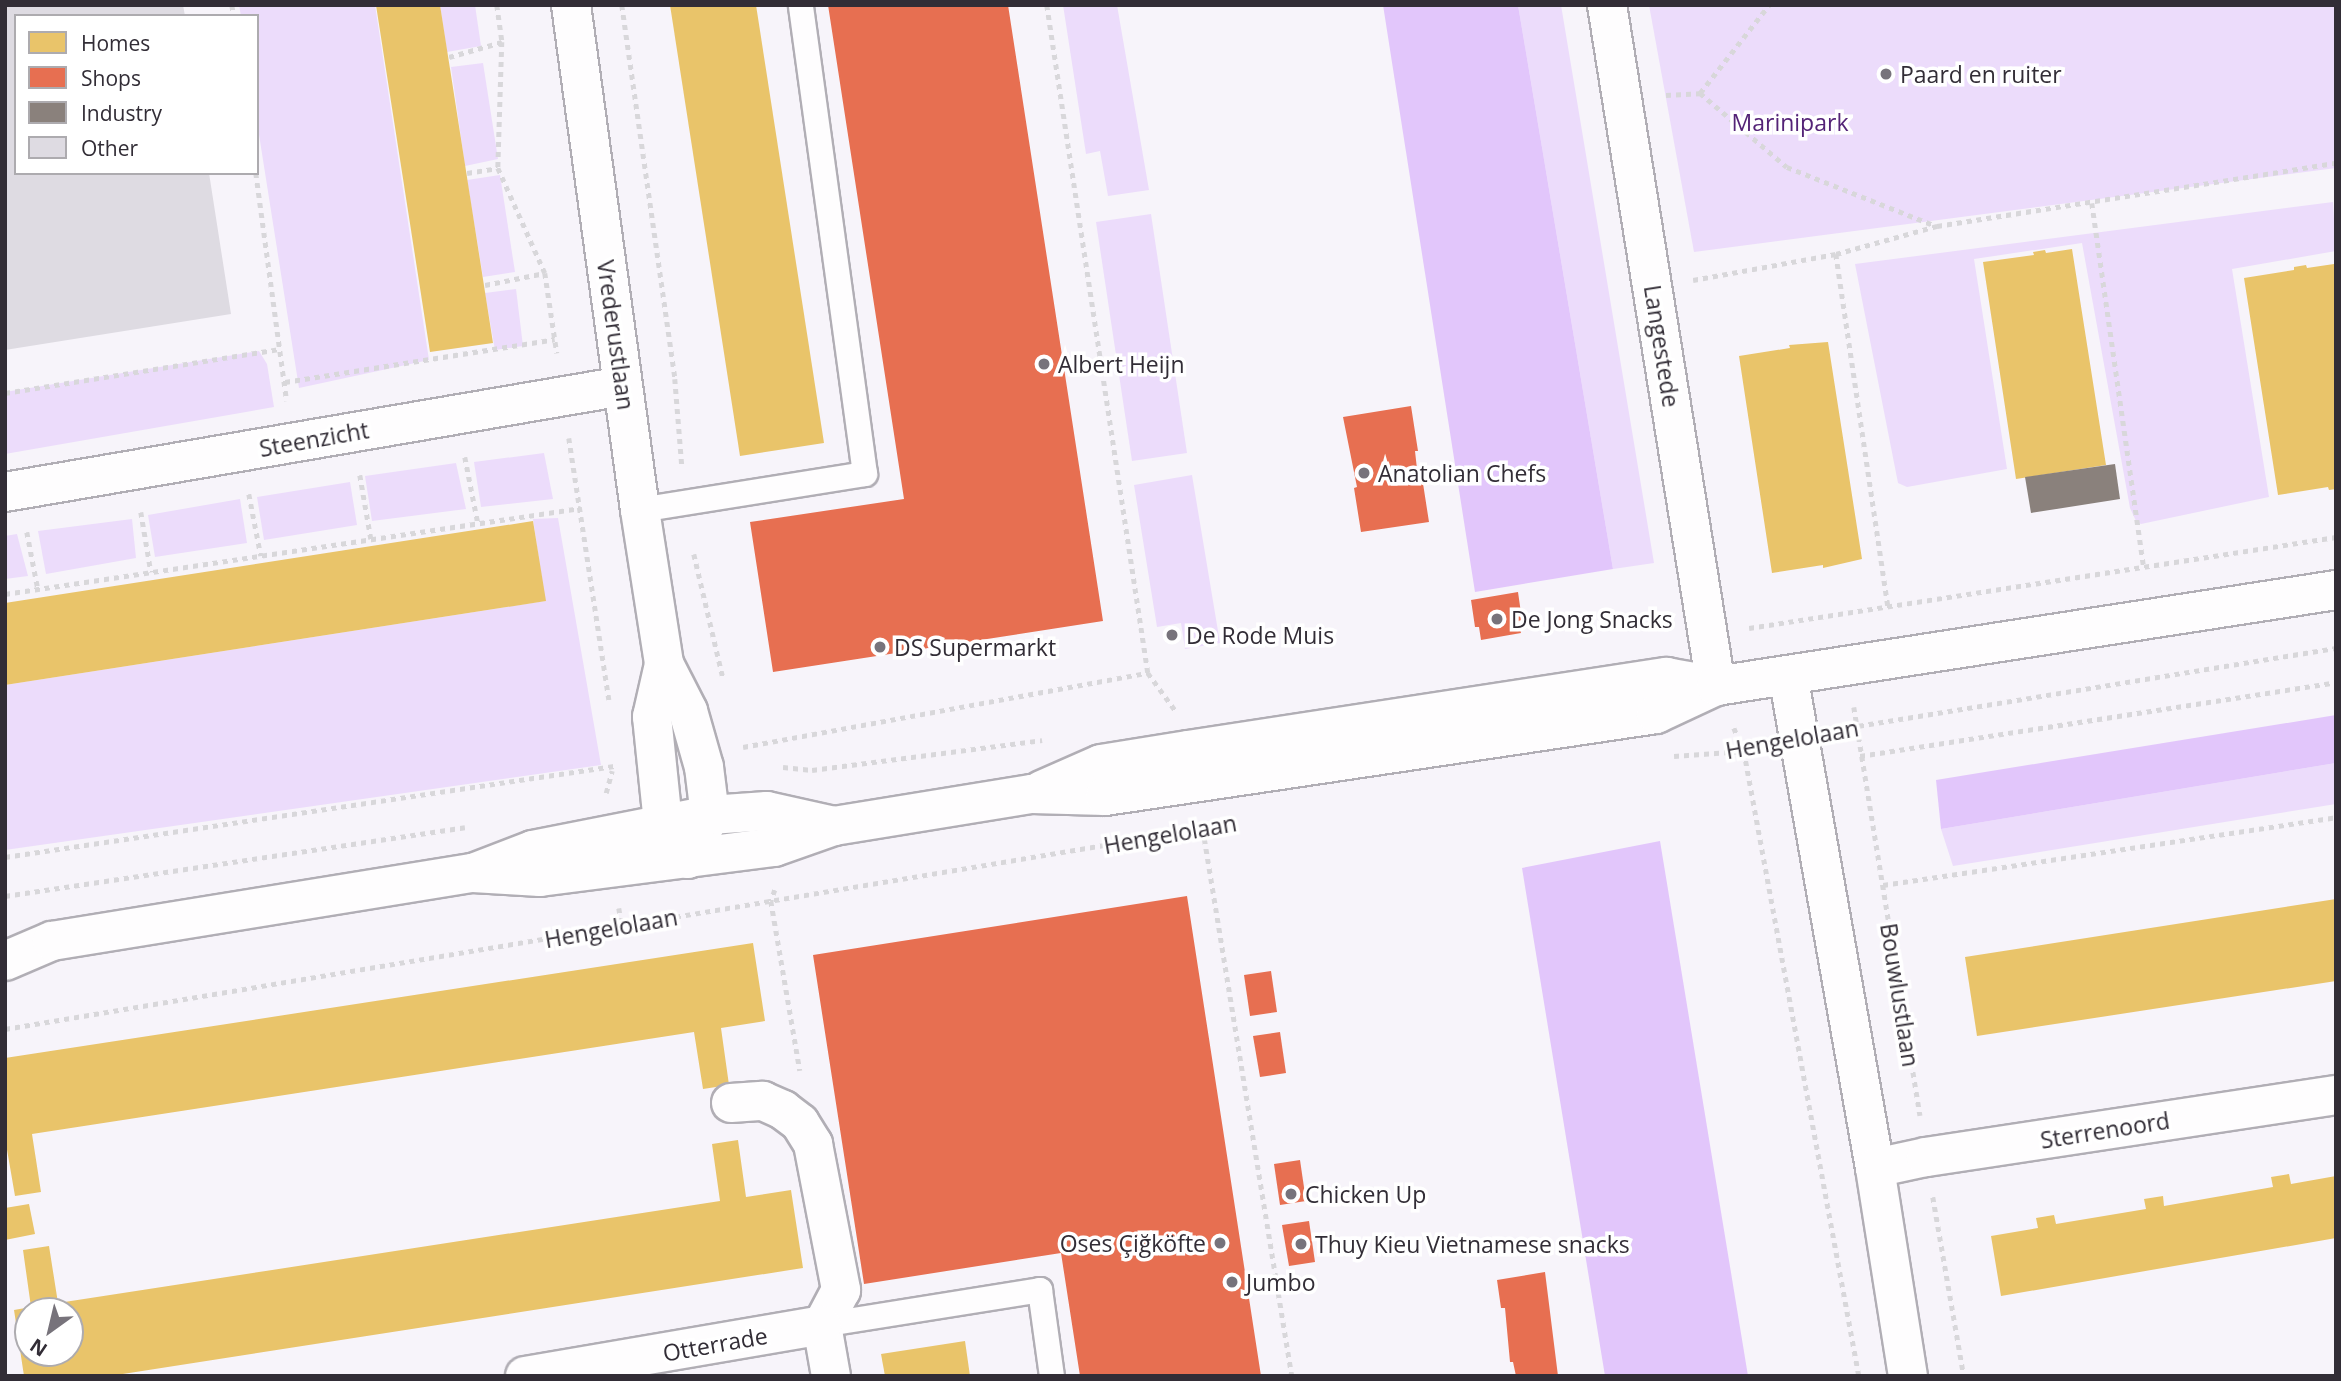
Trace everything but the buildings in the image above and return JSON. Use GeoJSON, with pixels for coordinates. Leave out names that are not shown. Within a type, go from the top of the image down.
{"type":"FeatureCollection","features":[{"type":"Feature","properties":{"kind":"street","name":"Vrederustlaan"},"geometry":{"type":"LineString","coordinates":[[571,5],[640,510],[664,664],[688,711],[704,767],[710,816]]}},
{"type":"Feature","properties":{"kind":"street","name":"Langestede"},"geometry":{"type":"LineString","coordinates":[[1607,5],[1710,634],[1716,686]]}},
{"type":"Feature","properties":{"kind":"street","name":"Steenzicht"},"geometry":{"type":"LineString","coordinates":[[12,491],[623,386]]}},
{"type":"Feature","properties":{"kind":"street","name":"Hengelolaan"},"geometry":{"type":"LineString","coordinates":[[473,873],[540,877],[688,859],[774,847],[834,826],[1032,794],[1105,796],[1656,714],[1716,686],[2336,590]]}},
{"type":"Feature","properties":{"kind":"street","name":"Vrederustlaan"},"geometry":{"type":"LineString","coordinates":[[664,664],[652,717],[663,823],[688,859]]}},
{"type":"Feature","properties":{"kind":"street"},"geometry":{"type":"LineString","coordinates":[[1787,675],[1875,1168],[1908,1376]]}},
{"type":"Feature","properties":{"kind":"street","name":"Hengelolaan"},"geometry":{"type":"LineString","coordinates":[[5,961],[52,941],[473,873],[533,850],[663,823],[767,811],[834,826]]}},
{"type":"Feature","properties":{"kind":"street"},"geometry":{"type":"LineString","coordinates":[[688,859],[710,816]]}},
{"type":"Feature","properties":{"kind":"street","name":"Hengelolaan"},"geometry":{"type":"LineString","coordinates":[[5,935],[52,941]]}},
{"type":"Feature","properties":{"kind":"street","name":"Sterrenoord"},"geometry":{"type":"LineString","coordinates":[[1875,1168],[1926,1157],[2336,1094]]}},
{"type":"Feature","properties":{"kind":"street"},"geometry":{"type":"LineString","coordinates":[[731,1103],[763,1101],[783,1110],[800,1123],[813,1144],[841,1290],[822,1325],[831,1376]]}},
{"type":"Feature","properties":{"kind":"street","name":"Otterrade"},"geometry":{"type":"LineString","coordinates":[[525,1376],[822,1325]]}},
{"type":"Feature","properties":{"kind":"lane"},"geometry":{"type":"LineString","coordinates":[[640,510],[865,474],[801,5]]}},
{"type":"Feature","properties":{"kind":"lane"},"geometry":{"type":"LineString","coordinates":[[822,1325],[1040,1290],[1052,1376]]}},
{"type":"Feature","properties":{"kind":"path"},"geometry":{"type":"LineString","coordinates":[[622,5],[675,379],[688,530],[723,680]]}},
{"type":"Feature","properties":{"kind":"path"},"geometry":{"type":"LineString","coordinates":[[1047,5],[1148,673],[1176,712]]}},
{"type":"Feature","properties":{"kind":"path"},"geometry":{"type":"LineString","coordinates":[[1700,93],[1769,5]]}},
{"type":"Feature","properties":{"kind":"path"},"geometry":{"type":"LineString","coordinates":[[449,57],[502,42]]}},
{"type":"Feature","properties":{"kind":"path"},"geometry":{"type":"LineString","coordinates":[[1623,97],[1700,93],[1787,167],[1937,226]]}},
{"type":"Feature","properties":{"kind":"path"},"geometry":{"type":"LineString","coordinates":[[1652,287],[1836,254],[1937,226],[2336,163]]}},
{"type":"Feature","properties":{"kind":"path"},"geometry":{"type":"LineString","coordinates":[[467,173],[498,168]]}},
{"type":"Feature","properties":{"kind":"path"},"geometry":{"type":"LineString","coordinates":[[256,175],[293,443]]}},
{"type":"Feature","properties":{"kind":"path"},"geometry":{"type":"LineString","coordinates":[[2092,203],[2144,568]]}},
{"type":"Feature","properties":{"kind":"path"},"geometry":{"type":"LineString","coordinates":[[1836,254],[1888,608]]}},
{"type":"Feature","properties":{"kind":"path"},"geometry":{"type":"LineString","coordinates":[[485,285],[545,274]]}},
{"type":"Feature","properties":{"kind":"path"},"geometry":{"type":"LineString","coordinates":[[285,382],[555,339]]}},
{"type":"Feature","properties":{"kind":"path"},"geometry":{"type":"LineString","coordinates":[[5,393],[281,349]]}},
{"type":"Feature","properties":{"kind":"path"},"geometry":{"type":"LineString","coordinates":[[456,415],[478,523]]}},
{"type":"Feature","properties":{"kind":"path"},"geometry":{"type":"LineString","coordinates":[[353,433],[370,539]]}},
{"type":"Feature","properties":{"kind":"path"},"geometry":{"type":"LineString","coordinates":[[241,452],[261,555]]}},
{"type":"Feature","properties":{"kind":"path"},"geometry":{"type":"LineString","coordinates":[[134,470],[151,572]]}},
{"type":"Feature","properties":{"kind":"path"},"geometry":{"type":"LineString","coordinates":[[12,491],[38,589]]}},
{"type":"Feature","properties":{"kind":"path"},"geometry":{"type":"LineString","coordinates":[[5,594],[581,508]]}},
{"type":"Feature","properties":{"kind":"path"},"geometry":{"type":"LineString","coordinates":[[1710,634],[2336,537]]}},
{"type":"Feature","properties":{"kind":"path","name":"Bouwlustlaan"},"geometry":{"type":"LineString","coordinates":[[1833,616],[1858,726],[1860,755],[1964,1376]]}},
{"type":"Feature","properties":{"kind":"path","name":"Hengelolaan"},"geometry":{"type":"LineString","coordinates":[[1660,758],[1744,751],[1799,735],[2336,648]]}},
{"type":"Feature","properties":{"kind":"path"},"geometry":{"type":"LineString","coordinates":[[739,747],[1148,673]]}},
{"type":"Feature","properties":{"kind":"path"},"geometry":{"type":"LineString","coordinates":[[1860,755],[2336,682]]}},
{"type":"Feature","properties":{"kind":"path"},"geometry":{"type":"LineString","coordinates":[[1744,751],[1859,1376]]}},
{"type":"Feature","properties":{"kind":"path"},"geometry":{"type":"LineString","coordinates":[[5,857],[614,766]]}},
{"type":"Feature","properties":{"kind":"path"},"geometry":{"type":"LineString","coordinates":[[1883,885],[2336,817]]}},
{"type":"Feature","properties":{"kind":"path","name":"Hengelolaan"},"geometry":{"type":"LineString","coordinates":[[5,1030],[1217,826]]}},
{"type":"Feature","properties":{"kind":"path"},"geometry":{"type":"LineString","coordinates":[[1203,829],[1292,1376]]}},
{"type":"Feature","properties":{"kind":"path"},"geometry":{"type":"LineString","coordinates":[[771,901],[813,1144]]}},
{"type":"Feature","properties":{"kind":"green space"},"geometry":{"type":"Polygon","coordinates":[[[239,5],[375,5],[429,360],[299,388],[259,135],[259,14],[241,14],[239,5]]]}},
{"type":"Feature","properties":{"kind":"green space"},"geometry":{"type":"Polygon","coordinates":[[[440,5],[475,5],[481,46],[447,52],[440,5]]]}},
{"type":"Feature","properties":{"kind":"green space"},"geometry":{"type":"Polygon","coordinates":[[[1063,5],[1117,5],[1149,190],[1108,196],[1100,151],[1086,154],[1063,5]]]}},
{"type":"Feature","properties":{"kind":"green space"},"geometry":{"type":"Polygon","coordinates":[[[1518,5],[1561,5],[1654,563],[1613,569],[1518,5]]]}},
{"type":"Feature","properties":{"kind":"green space","name":"Marinipark"},"geometry":{"type":"Polygon","coordinates":[[[1649,5],[2336,5],[2336,168],[1694,252],[1649,5]]]}},
{"type":"Feature","properties":{"kind":"green space"},"geometry":{"type":"Polygon","coordinates":[[[483,63],[498,159],[465,166],[451,67],[483,63]]]}},
{"type":"Feature","properties":{"kind":"green space"},"geometry":{"type":"Polygon","coordinates":[[[500,175],[515,272],[483,277],[467,180],[500,175]]]}},
{"type":"Feature","properties":{"kind":"green space"},"geometry":{"type":"Polygon","coordinates":[[[2333,202],[2336,251],[2232,269],[2269,497],[2141,524],[2136,521],[2130,508],[2082,243],[1974,259],[2007,469],[1907,487],[1898,483],[1855,264],[2333,202]]]}},
{"type":"Feature","properties":{"kind":"green space"},"geometry":{"type":"Polygon","coordinates":[[[1151,214],[1187,453],[1132,461],[1096,222],[1151,214]]]}},
{"type":"Feature","properties":{"kind":"green space"},"geometry":{"type":"Polygon","coordinates":[[[516,289],[523,346],[495,350],[485,293],[516,289]]]}},
{"type":"Feature","properties":{"kind":"green space"},"geometry":{"type":"Polygon","coordinates":[[[259,351],[267,364],[274,407],[5,454],[5,392],[259,351]]]}},
{"type":"Feature","properties":{"kind":"green space"},"geometry":{"type":"Polygon","coordinates":[[[544,453],[553,499],[481,507],[474,462],[544,453]]]}},
{"type":"Feature","properties":{"kind":"green space"},"geometry":{"type":"Polygon","coordinates":[[[456,463],[466,509],[372,521],[365,476],[456,463]]]}},
{"type":"Feature","properties":{"kind":"green space"},"geometry":{"type":"Polygon","coordinates":[[[1192,475],[1220,643],[1185,649],[1181,623],[1157,627],[1134,485],[1192,475]]]}},
{"type":"Feature","properties":{"kind":"green space"},"geometry":{"type":"Polygon","coordinates":[[[350,482],[357,525],[264,540],[257,497],[350,482]]]}},
{"type":"Feature","properties":{"kind":"green space"},"geometry":{"type":"Polygon","coordinates":[[[240,499],[247,543],[155,557],[148,515],[240,499]]]}},
{"type":"Feature","properties":{"kind":"green space"},"geometry":{"type":"Polygon","coordinates":[[[558,518],[601,765],[5,850],[5,685],[545,601],[533,519],[558,518]]]}},
{"type":"Feature","properties":{"kind":"green space"},"geometry":{"type":"Polygon","coordinates":[[[132,519],[136,558],[46,574],[38,531],[132,519]]]}},
{"type":"Feature","properties":{"kind":"green space"},"geometry":{"type":"Polygon","coordinates":[[[17,534],[28,576],[5,579],[5,536],[17,534]]]}},
{"type":"Feature","properties":{"kind":"green space"},"geometry":{"type":"Polygon","coordinates":[[[2336,763],[2336,804],[1953,866],[1941,829],[2336,763]]]}},
{"type":"Feature","properties":{"kind":"shaded area"},"geometry":{"type":"Polygon","coordinates":[[[1383,5],[1518,5],[1613,569],[1475,592],[1383,5]]]}},
{"type":"Feature","properties":{"kind":"shaded area"},"geometry":{"type":"Polygon","coordinates":[[[2336,715],[2336,763],[1941,829],[1936,780],[2336,715]]]}},
{"type":"Feature","properties":{"kind":"shaded area"},"geometry":{"type":"Polygon","coordinates":[[[1660,841],[1748,1376],[1605,1376],[1522,868],[1660,841]]]}},
{"type":"Feature","properties":{"kind":"place","name":"Paard en ruiter"},"geometry":{"type":"Point","coordinates":[1886,74]}},
{"type":"Feature","properties":{"kind":"place","name":"Albert Heijn"},"geometry":{"type":"Point","coordinates":[1044,364]}},
{"type":"Feature","properties":{"kind":"place","name":"Anatolian Chefs"},"geometry":{"type":"Point","coordinates":[1364,473]}},
{"type":"Feature","properties":{"kind":"place","name":"De Jong Snacks"},"geometry":{"type":"Point","coordinates":[1497,619]}},
{"type":"Feature","properties":{"kind":"place","name":"De Rode Muis"},"geometry":{"type":"Point","coordinates":[1172,635]}},
{"type":"Feature","properties":{"kind":"place","name":"DS Supermarkt"},"geometry":{"type":"Point","coordinates":[880,647]}},
{"type":"Feature","properties":{"kind":"place","name":"Chicken Up"},"geometry":{"type":"Point","coordinates":[1291,1194]}},
{"type":"Feature","properties":{"kind":"place","name":"Oses Çiğköfte"},"geometry":{"type":"Point","coordinates":[1220,1243]}},
{"type":"Feature","properties":{"kind":"place","name":"Thuy Kieu Vietnamese snacks"},"geometry":{"type":"Point","coordinates":[1301,1244]}},
{"type":"Feature","properties":{"kind":"place","name":"Jumbo"},"geometry":{"type":"Point","coordinates":[1232,1282]}}]}
